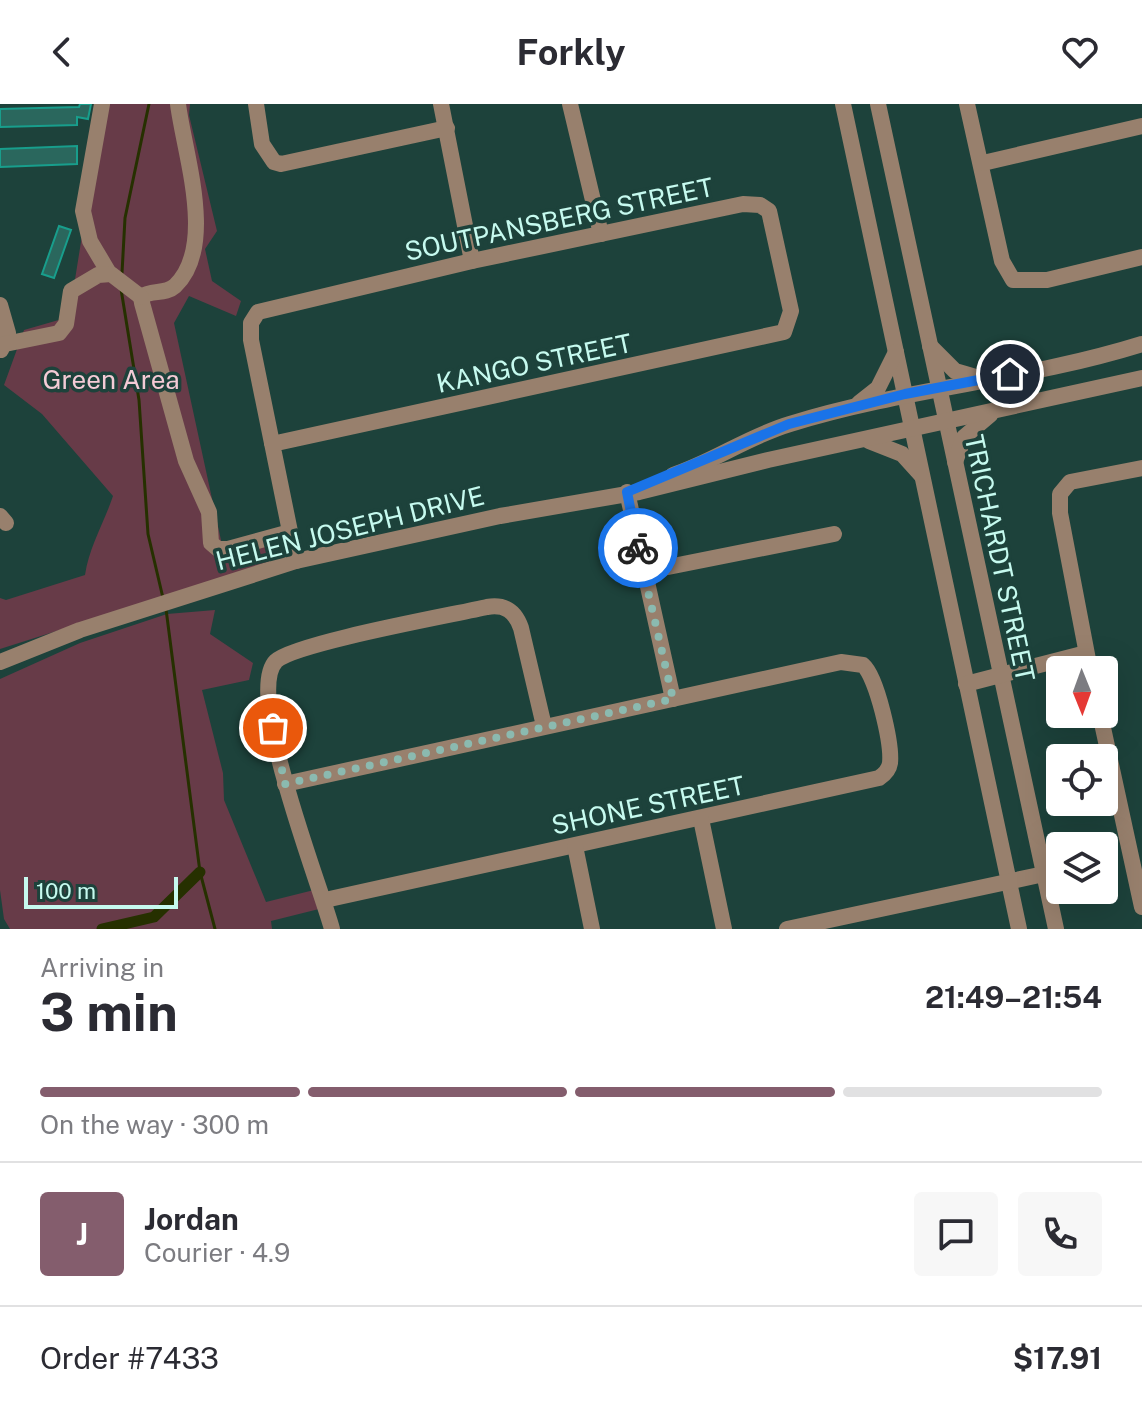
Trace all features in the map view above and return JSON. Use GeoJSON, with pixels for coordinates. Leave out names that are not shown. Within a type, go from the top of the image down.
{"type":"FeatureCollection","features":[{"type":"Feature","properties":{"kind":"street"},"geometry":{"type":"LineString","coordinates":[[102,104],[84,216],[90,241],[109,273],[141,297],[186,461],[209,512],[211,543],[223,549],[290,532]]}},
{"type":"Feature","properties":{"kind":"street"},"geometry":{"type":"LineString","coordinates":[[141,297],[172,288],[186,267],[194,242],[196,205],[178,104]]}},
{"type":"Feature","properties":{"kind":"street"},"geometry":{"type":"LineString","coordinates":[[256,104],[262,144],[274,162],[295,163],[447,128]]}},
{"type":"Feature","properties":{"kind":"street"},"geometry":{"type":"LineString","coordinates":[[441,104],[472,261]]}},
{"type":"Feature","properties":{"kind":"street"},"geometry":{"type":"LineString","coordinates":[[572,104],[601,234]]}},
{"type":"Feature","properties":{"kind":"street"},"geometry":{"type":"LineString","coordinates":[[843,104],[1019,929]]}},
{"type":"Feature","properties":{"kind":"street","name":"TRICHARDT STREET"},"geometry":{"type":"LineString","coordinates":[[878,104],[1056,929]]}},
{"type":"Feature","properties":{"kind":"street"},"geometry":{"type":"LineString","coordinates":[[967,104],[983,163],[1002,261],[1013,280],[1032,282],[1142,257]]}},
{"type":"Feature","properties":{"kind":"street"},"geometry":{"type":"LineString","coordinates":[[983,163],[1142,126]]}},
{"type":"Feature","properties":{"kind":"street","name":"SOUTPANSBERG STREET"},"geometry":{"type":"LineString","coordinates":[[272,444],[251,340],[251,323],[258,312],[472,261],[743,204],[765,206],[772,220],[791,311]]}},
{"type":"Feature","properties":{"kind":"street"},"geometry":{"type":"LineString","coordinates":[[0,305],[7,324],[3,348],[59,333],[66,324],[71,291],[98,275],[109,273]]}},
{"type":"Feature","properties":{"kind":"street","name":"KANGO STREET"},"geometry":{"type":"LineString","coordinates":[[272,444],[777,335],[789,327],[791,311]]}},
{"type":"Feature","properties":{"kind":"street","name":"HELEN JOSEPH DRIVE"},"geometry":{"type":"LineString","coordinates":[[627,492],[686,471],[773,430],[905,394],[1088,361],[1142,344]]}},
{"type":"Feature","properties":{"kind":"street"},"geometry":{"type":"LineString","coordinates":[[929,345],[955,371],[984,378]]}},
{"type":"Feature","properties":{"kind":"street"},"geometry":{"type":"LineString","coordinates":[[850,408],[878,388],[896,352]]}},
{"type":"Feature","properties":{"kind":"street","name":"HELEN JOSEPH DRIVE"},"geometry":{"type":"LineString","coordinates":[[0,662],[80,630],[296,561],[500,516],[646,491],[859,440],[1142,378]]}},
{"type":"Feature","properties":{"kind":"street"},"geometry":{"type":"LineString","coordinates":[[955,462],[969,431],[998,410]]}},
{"type":"Feature","properties":{"kind":"street"},"geometry":{"type":"LineString","coordinates":[[859,440],[895,449],[924,480]]}},
{"type":"Feature","properties":{"kind":"street"},"geometry":{"type":"LineString","coordinates":[[272,444],[296,561]]}},
{"type":"Feature","properties":{"kind":"street"},"geometry":{"type":"LineString","coordinates":[[1087,656],[1060,513],[1060,494],[1063,486],[1079,479],[1142,468]]}},
{"type":"Feature","properties":{"kind":"street"},"geometry":{"type":"LineString","coordinates":[[285,784],[673,699],[627,492]]}},
{"type":"Feature","properties":{"kind":"street"},"geometry":{"type":"LineString","coordinates":[[643,572],[834,534]]}},
{"type":"Feature","properties":{"kind":"street"},"geometry":{"type":"LineString","coordinates":[[332,929],[285,784],[267,700],[268,675],[275,662],[286,655],[323,644],[487,607],[503,607],[517,618],[521,628],[544,726]]}},
{"type":"Feature","properties":{"kind":"street"},"geometry":{"type":"LineString","coordinates":[[966,684],[1086,653]]}},
{"type":"Feature","properties":{"kind":"street","name":"SHONE STREET"},"geometry":{"type":"LineString","coordinates":[[325,900],[701,819],[886,773],[890,760],[874,679],[863,665],[841,662],[673,699]]}},
{"type":"Feature","properties":{"kind":"street"},"geometry":{"type":"LineString","coordinates":[[1104,728],[1134,830],[1142,907]]}},
{"type":"Feature","properties":{"kind":"street"},"geometry":{"type":"LineString","coordinates":[[701,819],[724,929]]}},
{"type":"Feature","properties":{"kind":"street"},"geometry":{"type":"LineString","coordinates":[[575,846],[592,929]]}},
{"type":"Feature","properties":{"kind":"street"},"geometry":{"type":"LineString","coordinates":[[787,929],[1044,874]]}},
{"type":"Feature","properties":{"kind":"green space","name":"Green Area"},"geometry":{"type":"Polygon","coordinates":[[[103,104],[190,104],[189,115],[217,231],[205,249],[212,281],[241,301],[236,316],[189,296],[174,323],[224,554],[285,540],[277,561],[0,649],[0,598],[6,600],[85,575],[93,545],[113,496],[42,414],[4,385],[24,330],[69,317],[103,104]]]}},
{"type":"Feature","properties":{"kind":"green space"},"geometry":{"type":"Polygon","coordinates":[[[215,610],[210,634],[253,663],[249,680],[202,690],[223,773],[224,800],[266,902],[314,890],[323,908],[271,921],[272,929],[10,929],[4,919],[0,890],[0,679],[80,643],[167,614],[215,610]]]}},
{"type":"Feature","properties":{"kind":"building"},"geometry":{"type":"Polygon","coordinates":[[[80,104],[91,104],[88,119],[77,117],[77,125],[0,127],[0,109],[79,107],[80,104]]]}},
{"type":"Feature","properties":{"kind":"building"},"geometry":{"type":"Polygon","coordinates":[[[77,146],[77,164],[0,167],[0,149],[77,146]]]}},
{"type":"Feature","properties":{"kind":"building"},"geometry":{"type":"Polygon","coordinates":[[[59,226],[71,230],[54,278],[42,274],[59,226]]]}},
{"type":"Feature","properties":{"kind":"waterway"},"geometry":{"type":"LineString","coordinates":[[122,273],[125,218],[149,104]]}},
{"type":"Feature","properties":{"kind":"waterway"},"geometry":{"type":"LineString","coordinates":[[121,289],[139,400],[148,534],[163,598]]}},
{"type":"Feature","properties":{"kind":"waterway"},"geometry":{"type":"LineString","coordinates":[[166,609],[200,872],[215,929]]}},
{"type":"Feature","properties":{"kind":"waterway"},"geometry":{"type":"LineString","coordinates":[[102,929],[154,917],[200,872]]}},
{"type":"Feature","properties":{"kind":"way so far"},"geometry":{"type":"LineString","coordinates":[[273,728],[285,784],[673,699],[638,548]]}},
{"type":"Feature","properties":{"kind":"route"},"geometry":{"type":"LineString","coordinates":[[638,548],[627,492],[635,487],[686,471],[789,424],[905,394],[1010,374]]}}]}
